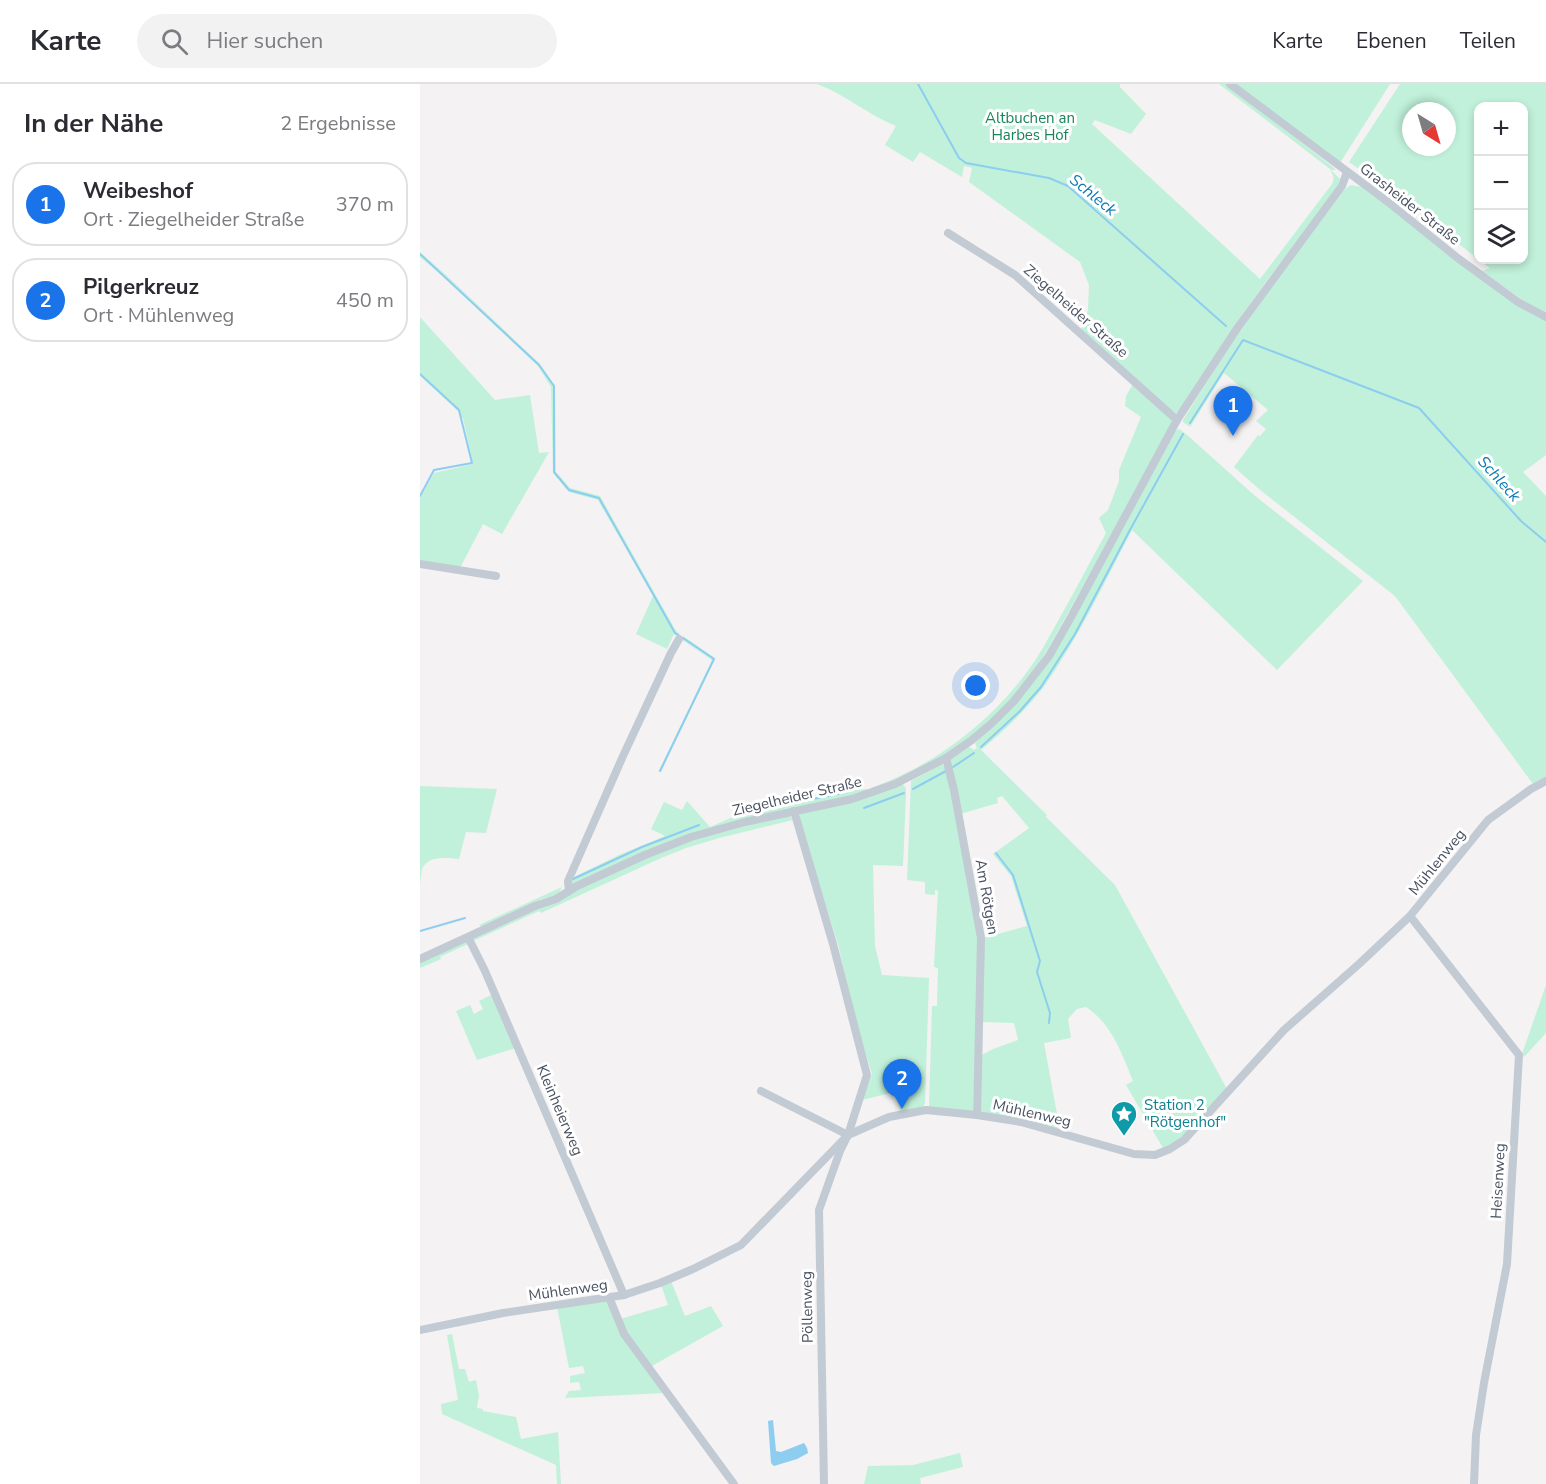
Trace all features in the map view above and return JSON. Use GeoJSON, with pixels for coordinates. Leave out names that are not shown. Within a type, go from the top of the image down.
{"type":"FeatureCollection","features":[{"type":"Feature","properties":{"kind":"street","name":"Grasheider Straße"},"geometry":{"type":"LineString","coordinates":[[1230,84],[1388,202],[1459,259],[1518,302],[1546,317]]}},
{"type":"Feature","properties":{"kind":"street","name":"Grasheider Straße"},"geometry":{"type":"LineString","coordinates":[[1236,329],[1342,186],[1347,172]]}},
{"type":"Feature","properties":{"kind":"street","name":"Ziegelheider Straße"},"geometry":{"type":"LineString","coordinates":[[948,233],[1015,275],[1177,420]]}},
{"type":"Feature","properties":{"kind":"street","name":"Ziegelheider Straße"},"geometry":{"type":"LineString","coordinates":[[420,959],[535,906],[556,899],[645,855],[691,837],[745,822],[852,799],[878,791],[907,779],[946,758],[972,740],[1014,701],[1040,669],[1071,617],[1177,420],[1236,329]]}},
{"type":"Feature","properties":{"kind":"street"},"geometry":{"type":"LineString","coordinates":[[420,564],[496,576]]}},
{"type":"Feature","properties":{"kind":"street"},"geometry":{"type":"LineString","coordinates":[[569,891],[568,881],[581,850],[679,639]]}},
{"type":"Feature","properties":{"kind":"street","name":"Am Rötgen"},"geometry":{"type":"LineString","coordinates":[[946,758],[981,938],[977,1115]]}},
{"type":"Feature","properties":{"kind":"street","name":"Mühlenweg"},"geometry":{"type":"LineString","coordinates":[[420,1330],[503,1313],[624,1295],[693,1269],[741,1245],[848,1135],[889,1117],[927,1110],[977,1115],[1021,1122],[1134,1154],[1155,1155],[1170,1149],[1184,1140],[1284,1030],[1410,916],[1488,820],[1546,781]]}},
{"type":"Feature","properties":{"kind":"street","name":"Pöllenweg"},"geometry":{"type":"LineString","coordinates":[[794,811],[833,944],[867,1075],[848,1135],[819,1210],[824,1484]]}},
{"type":"Feature","properties":{"kind":"street","name":"Heisenweg"},"geometry":{"type":"LineString","coordinates":[[1410,916],[1519,1055],[1507,1264],[1479,1414],[1474,1484]]}},
{"type":"Feature","properties":{"kind":"street","name":"Kleinheierweg"},"geometry":{"type":"LineString","coordinates":[[468,937],[485,971],[624,1295]]}},
{"type":"Feature","properties":{"kind":"street"},"geometry":{"type":"LineString","coordinates":[[761,1091],[848,1135]]}},
{"type":"Feature","properties":{"kind":"street"},"geometry":{"type":"LineString","coordinates":[[609,1298],[624,1334],[734,1484]]}},
{"type":"Feature","properties":{"kind":"green space","name":"Altbuchen an Harbes Hof"},"geometry":{"type":"Polygon","coordinates":[[[817,84],[1120,84],[1120,87],[1146,114],[1131,134],[1095,120],[1092,124],[1260,279],[1332,184],[1333,176],[1330,169],[1219,84],[1226,84],[1333,167],[1336,170],[1331,170],[1340,179],[1338,187],[1234,326],[1181,409],[1176,413],[1081,330],[1088,310],[1089,285],[1080,262],[969,182],[972,168],[964,166],[962,177],[920,152],[913,162],[885,145],[896,126],[817,84]]]}},
{"type":"Feature","properties":{"kind":"green space"},"geometry":{"type":"Polygon","coordinates":[[[1233,84],[1390,84],[1340,163],[1233,84]]]}},
{"type":"Feature","properties":{"kind":"green space"},"geometry":{"type":"Polygon","coordinates":[[[1400,84],[1546,84],[1546,314],[1482,271],[1490,268],[1484,264],[1528,264],[1528,102],[1474,102],[1474,256],[1395,194],[1349,162],[1400,84]]]}},
{"type":"Feature","properties":{"kind":"green space"},"geometry":{"type":"Polygon","coordinates":[[[1351,185],[1361,187],[1546,320],[1546,455],[1523,472],[1546,496],[1546,778],[1533,784],[1395,596],[1234,467],[1258,435],[1260,436],[1266,429],[1256,421],[1268,410],[1224,373],[1190,427],[1183,422],[1239,331],[1344,190],[1351,185]]]}},
{"type":"Feature","properties":{"kind":"green space"},"geometry":{"type":"Polygon","coordinates":[[[420,252],[540,364],[555,386],[556,472],[570,488],[600,496],[676,631],[680,634],[678,637],[674,634],[667,649],[636,634],[653,596],[598,500],[569,492],[553,473],[551,387],[538,366],[420,257],[420,252]]]}},
{"type":"Feature","properties":{"kind":"green space"},"geometry":{"type":"Polygon","coordinates":[[[420,317],[495,400],[530,395],[539,453],[549,452],[502,534],[483,524],[460,568],[420,561],[420,498],[434,473],[473,464],[463,418],[460,418],[458,411],[420,376],[420,317]]]}},
{"type":"Feature","properties":{"kind":"green space"},"geometry":{"type":"Polygon","coordinates":[[[1133,384],[1171,419],[1172,425],[1048,649],[1012,698],[974,735],[932,763],[871,790],[918,767],[960,739],[999,705],[1038,657],[1106,533],[1099,518],[1108,510],[1119,481],[1119,470],[1141,417],[1125,406],[1126,396],[1133,384]]]}},
{"type":"Feature","properties":{"kind":"green space"},"geometry":{"type":"Polygon","coordinates":[[[1179,429],[1254,495],[1363,581],[1277,670],[1132,530],[1079,630],[1043,688],[1014,721],[981,750],[1115,885],[1227,1089],[1189,1131],[1163,1148],[1126,1085],[1133,1081],[1115,1040],[1103,1022],[1086,1007],[1077,1009],[1068,1019],[1071,1038],[1044,1043],[1059,1125],[1057,1129],[981,1112],[979,1109],[980,1056],[1018,1040],[1014,1023],[981,1022],[983,938],[1027,926],[1011,876],[993,854],[1029,828],[1002,796],[997,798],[998,803],[960,814],[949,760],[969,747],[974,750],[977,748],[975,743],[1016,701],[1044,667],[1175,431],[1179,429]]]}},
{"type":"Feature","properties":{"kind":"green space"},"geometry":{"type":"Polygon","coordinates":[[[683,636],[715,658],[661,772],[659,771],[712,660],[681,639],[683,636]]]}},
{"type":"Feature","properties":{"kind":"green space"},"geometry":{"type":"Polygon","coordinates":[[[942,764],[947,769],[979,935],[973,1111],[929,1107],[932,1006],[937,1006],[938,968],[934,967],[938,891],[935,890],[935,895],[925,894],[925,882],[907,880],[911,781],[942,764]]]}},
{"type":"Feature","properties":{"kind":"green space"},"geometry":{"type":"Polygon","coordinates":[[[903,784],[906,795],[903,866],[873,865],[875,946],[882,975],[929,978],[925,1103],[923,1107],[900,1111],[895,1092],[862,1100],[872,1074],[857,1026],[838,944],[799,820],[800,814],[903,784]]]}},
{"type":"Feature","properties":{"kind":"green space"},"geometry":{"type":"Polygon","coordinates":[[[420,786],[497,789],[486,833],[466,832],[459,859],[438,858],[429,861],[422,869],[420,884],[420,786]]]}},
{"type":"Feature","properties":{"kind":"green space"},"geometry":{"type":"Polygon","coordinates":[[[867,789],[865,792],[843,798],[758,816],[571,885],[572,878],[665,836],[651,829],[664,802],[682,810],[687,801],[710,827],[749,810],[850,790],[867,789]]]}},
{"type":"Feature","properties":{"kind":"green space"},"geometry":{"type":"Polygon","coordinates":[[[790,816],[793,820],[686,848],[473,941],[474,937],[629,865],[691,840],[739,826],[790,816]]]}},
{"type":"Feature","properties":{"kind":"green space"},"geometry":{"type":"Polygon","coordinates":[[[562,887],[554,896],[542,899],[482,927],[479,925],[562,887]]]}},
{"type":"Feature","properties":{"kind":"green space"},"geometry":{"type":"Polygon","coordinates":[[[465,941],[470,943],[420,968],[420,962],[465,941]]]}},
{"type":"Feature","properties":{"kind":"green space"},"geometry":{"type":"Polygon","coordinates":[[[1546,985],[1546,1033],[1524,1057],[1522,1054],[1546,985]]]}},
{"type":"Feature","properties":{"kind":"green space"},"geometry":{"type":"Polygon","coordinates":[[[493,994],[516,1048],[477,1060],[456,1011],[470,1005],[474,1014],[483,1009],[479,1001],[493,994]]]}},
{"type":"Feature","properties":{"kind":"green space"},"geometry":{"type":"Polygon","coordinates":[[[671,1281],[685,1316],[711,1306],[723,1326],[650,1367],[627,1334],[620,1319],[668,1305],[661,1285],[671,1281]]]}},
{"type":"Feature","properties":{"kind":"green space"},"geometry":{"type":"Polygon","coordinates":[[[608,1300],[664,1393],[565,1398],[569,1391],[581,1390],[579,1382],[570,1383],[570,1376],[585,1373],[583,1366],[569,1368],[557,1307],[608,1300]]]}},
{"type":"Feature","properties":{"kind":"green space"},"geometry":{"type":"Polygon","coordinates":[[[452,1334],[459,1369],[465,1369],[469,1382],[476,1380],[479,1395],[477,1408],[516,1417],[521,1439],[558,1432],[561,1484],[557,1484],[556,1465],[442,1414],[441,1404],[458,1400],[447,1335],[452,1334]]]}},
{"type":"Feature","properties":{"kind":"green space"},"geometry":{"type":"Polygon","coordinates":[[[960,1453],[963,1467],[920,1478],[921,1484],[864,1484],[868,1466],[913,1465],[960,1453]]]}},
{"type":"Feature","properties":{"kind":"water"},"geometry":{"type":"Polygon","coordinates":[[[773,1420],[776,1451],[781,1452],[804,1443],[808,1453],[774,1466],[771,1463],[768,1421],[773,1420]]]}},
{"type":"Feature","properties":{"kind":"waterway","name":"Schleck"},"geometry":{"type":"LineString","coordinates":[[918,84],[959,158],[966,163],[1049,178],[1068,186],[1226,326]]}},
{"type":"Feature","properties":{"kind":"waterway"},"geometry":{"type":"LineString","coordinates":[[420,254],[539,365],[554,386],[554,472],[569,490],[599,498],[678,635]]}},
{"type":"Feature","properties":{"kind":"waterway","name":"Schleck"},"geometry":{"type":"LineString","coordinates":[[1190,423],[1243,340],[1419,408],[1521,521],[1546,542]]}},
{"type":"Feature","properties":{"kind":"waterway"},"geometry":{"type":"LineString","coordinates":[[420,374],[459,410],[472,463],[434,470],[420,496]]}},
{"type":"Feature","properties":{"kind":"waterway"},"geometry":{"type":"LineString","coordinates":[[981,747],[1019,712],[1041,687],[1075,634],[1183,434]]}},
{"type":"Feature","properties":{"kind":"waterway"},"geometry":{"type":"LineString","coordinates":[[660,771],[714,659],[683,638]]}},
{"type":"Feature","properties":{"kind":"waterway"},"geometry":{"type":"LineString","coordinates":[[953,767],[974,753]]}},
{"type":"Feature","properties":{"kind":"waterway"},"geometry":{"type":"LineString","coordinates":[[913,789],[946,771]]}},
{"type":"Feature","properties":{"kind":"waterway"},"geometry":{"type":"LineString","coordinates":[[750,812],[847,792]]}},
{"type":"Feature","properties":{"kind":"waterway"},"geometry":{"type":"LineString","coordinates":[[864,808],[904,793]]}},
{"type":"Feature","properties":{"kind":"waterway"},"geometry":{"type":"LineString","coordinates":[[573,879],[642,847],[699,825]]}},
{"type":"Feature","properties":{"kind":"waterway"},"geometry":{"type":"LineString","coordinates":[[996,853],[1013,875],[1040,961],[1037,972],[1050,1013],[1049,1023]]}},
{"type":"Feature","properties":{"kind":"waterway"},"geometry":{"type":"LineString","coordinates":[[420,931],[465,918]]}},
{"type":"Feature","properties":{"kind":"place","name":"Weibeshof"},"geometry":{"type":"Point","coordinates":[1233,436]}},
{"type":"Feature","properties":{"kind":"place","name":"Pilgerkreuz"},"geometry":{"type":"Point","coordinates":[902,1109]}},
{"type":"Feature","properties":{"kind":"place","name":"Station 2 \"Rötgenhof\""},"geometry":{"type":"Point","coordinates":[1124,1137]}}]}
